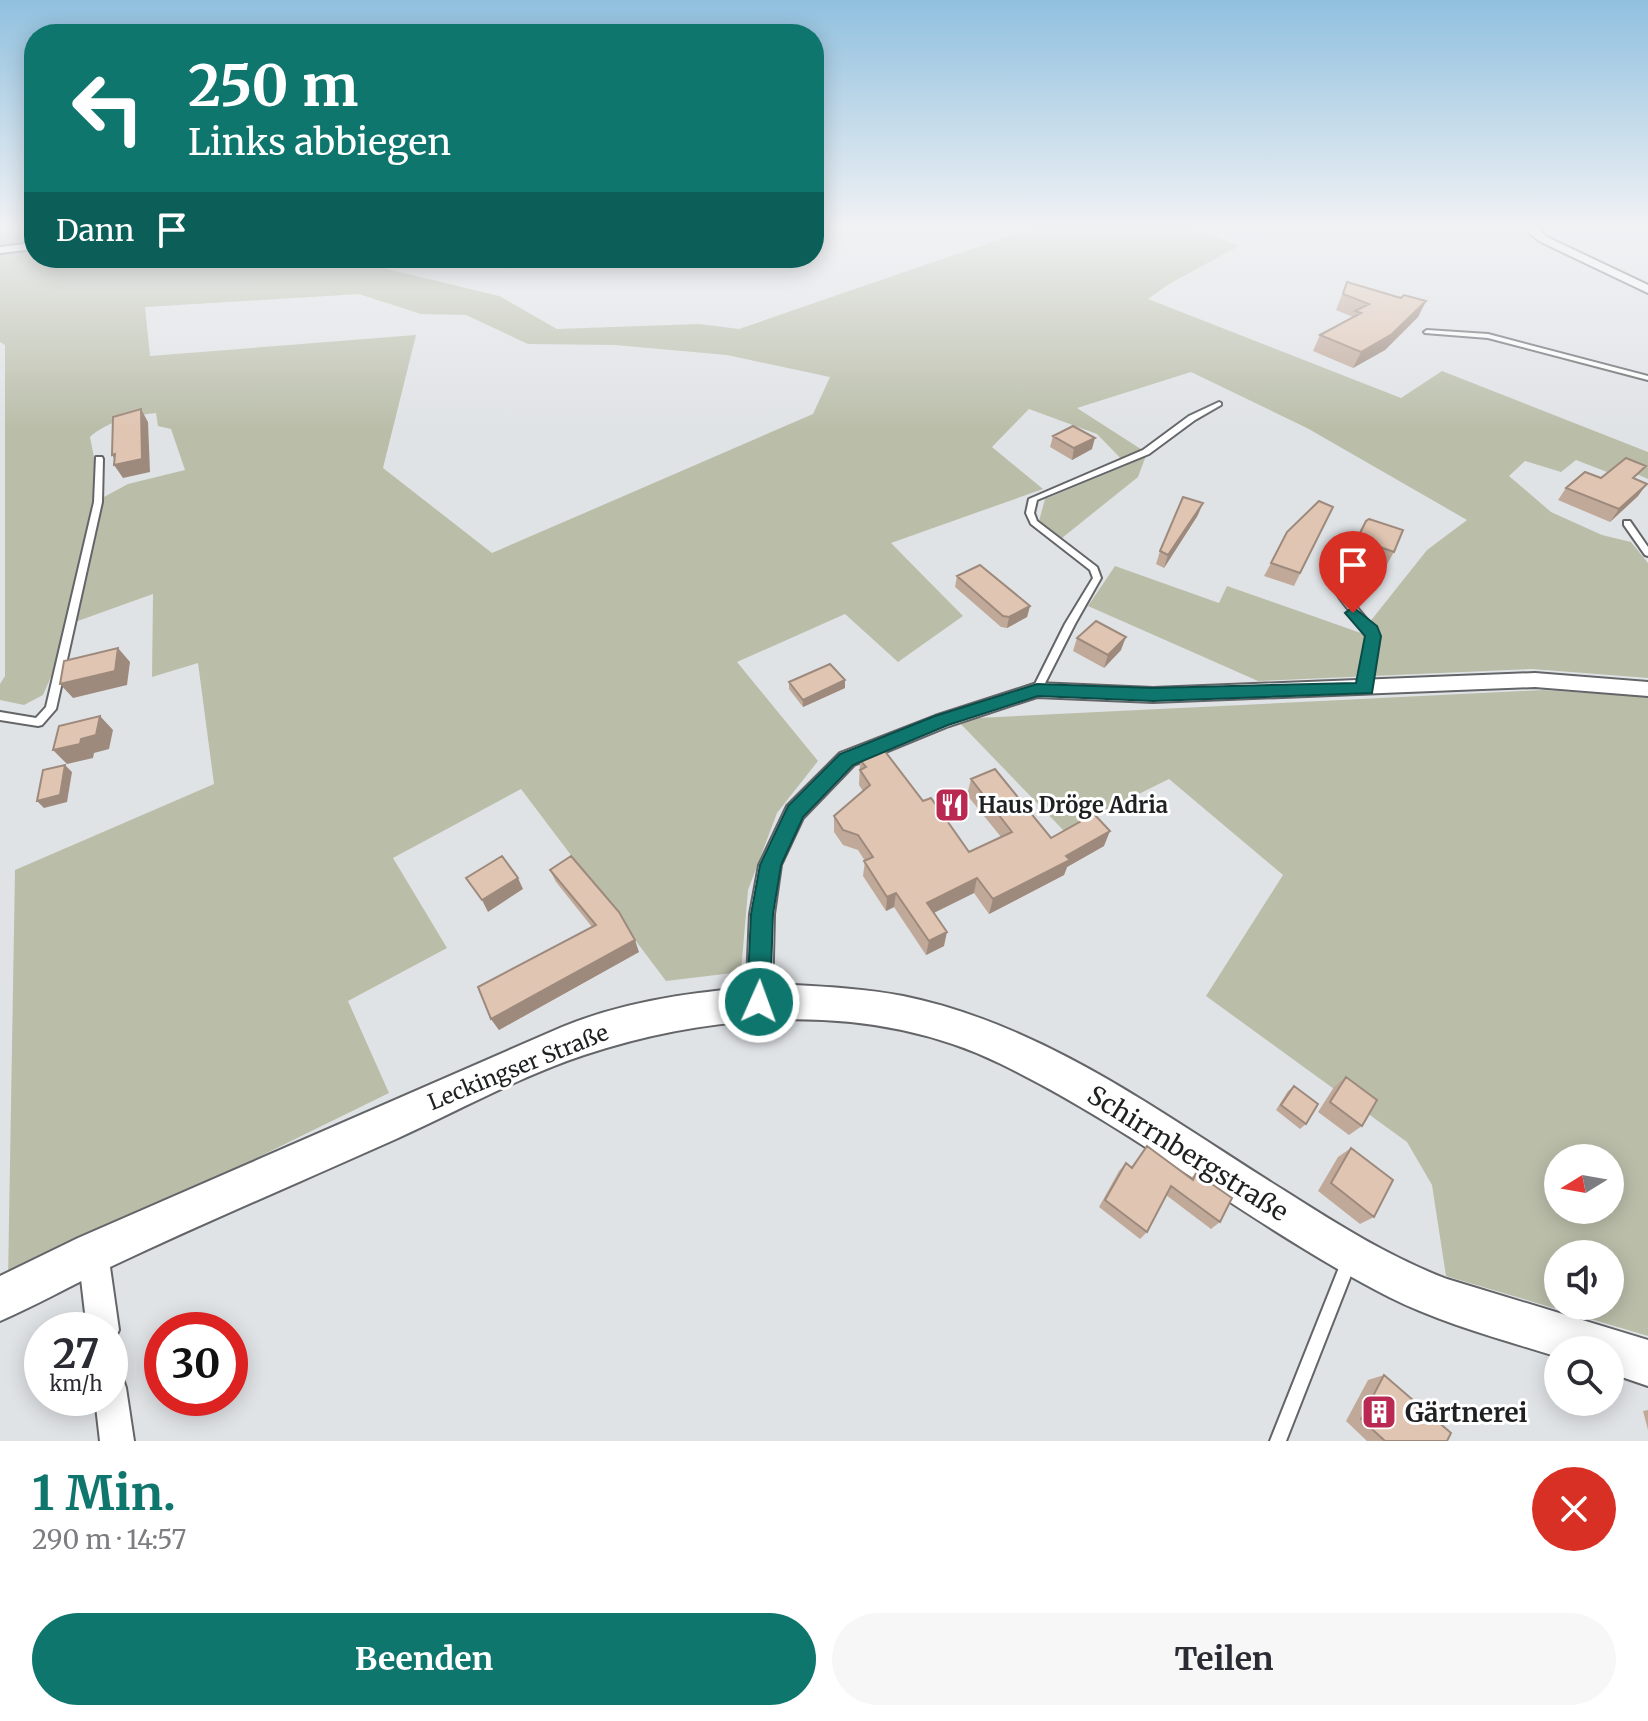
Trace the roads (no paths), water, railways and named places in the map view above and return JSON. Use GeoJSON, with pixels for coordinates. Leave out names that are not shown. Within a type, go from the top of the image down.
{"type":"FeatureCollection","features":[{"type":"Feature","properties":{"kind":"street"},"geometry":{"type":"LineString","coordinates":[[759,1002],[762,914],[770,865],[795,812],[847,759],[942,721],[1037,690],[1153,695],[1535,680],[1648,689]]}},
{"type":"Feature","properties":{"kind":"street","name":"Leckingser Straße"},"geometry":{"type":"LineString","coordinates":[[0,1299],[93,1253],[575,1040],[657,1016],[759,1002]]}},
{"type":"Feature","properties":{"kind":"street","name":"Schirrnbergstraße"},"geometry":{"type":"LineString","coordinates":[[759,1002],[834,1002],[864,1006],[922,1018],[1009,1049],[1104,1100],[1351,1254],[1435,1296],[1561,1336]]}},
{"type":"Feature","properties":{"kind":"street"},"geometry":{"type":"LineString","coordinates":[[93,1253],[101,1312]]}},
{"type":"Feature","properties":{"kind":"street","name":"Schirrnbergstraße"},"geometry":{"type":"LineString","coordinates":[[1624,1356],[1648,1363]]}},
{"type":"Feature","properties":{"kind":"street"},"geometry":{"type":"LineString","coordinates":[[114,1416],[117,1441]]}},
{"type":"Feature","properties":{"kind":"lane"},"geometry":{"type":"LineString","coordinates":[[1427,332],[1488,336],[1648,378]]}},
{"type":"Feature","properties":{"kind":"lane"},"geometry":{"type":"LineString","coordinates":[[1037,690],[1097,578],[1094,569],[1083,559],[1034,522],[1030,513],[1033,499],[1146,452],[1192,418],[1219,404]]}},
{"type":"Feature","properties":{"kind":"lane"},"geometry":{"type":"LineString","coordinates":[[0,716],[38,722],[51,709],[98,502],[99,459]]}},
{"type":"Feature","properties":{"kind":"lane"},"geometry":{"type":"LineString","coordinates":[[1627,523],[1648,553]]}},
{"type":"Feature","properties":{"kind":"lane"},"geometry":{"type":"LineString","coordinates":[[1341,594],[1373,636],[1364,674],[1366,689]]}},
{"type":"Feature","properties":{"kind":"lane"},"geometry":{"type":"LineString","coordinates":[[1278,1441],[1351,1254]]}},
{"type":"Feature","properties":{"kind":"place","name":"Haus Dröge Adria"},"geometry":{"type":"Point","coordinates":[952,805]}},
{"type":"Feature","properties":{"kind":"place","name":"Gärtnerei"},"geometry":{"type":"Point","coordinates":[1379,1412]}}]}
